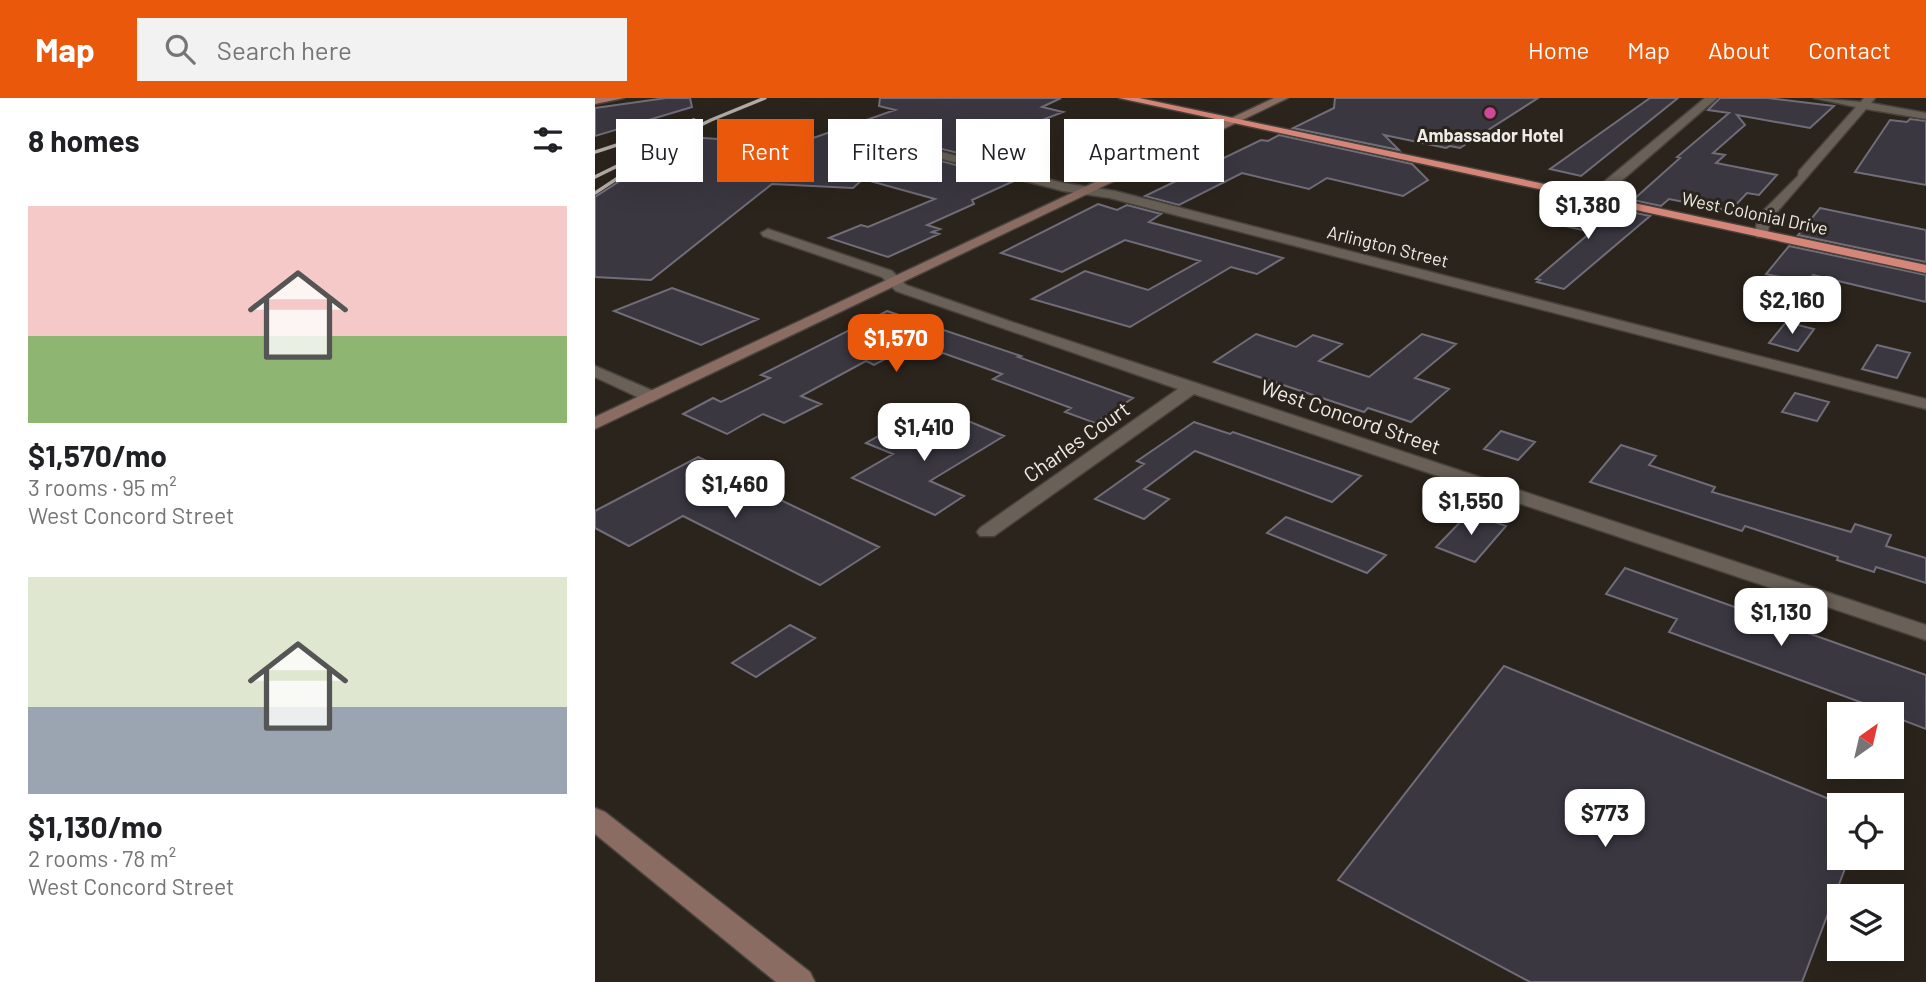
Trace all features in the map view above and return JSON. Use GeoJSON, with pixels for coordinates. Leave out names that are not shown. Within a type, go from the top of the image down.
{"type":"FeatureCollection","features":[{"type":"Feature","properties":{"kind":"highway","name":"West Colonial Drive"},"geometry":{"type":"LineString","coordinates":[[1124,98],[1926,269]]}},
{"type":"Feature","properties":{"kind":"main road"},"geometry":{"type":"LineString","coordinates":[[595,101],[619,98]]}},
{"type":"Feature","properties":{"kind":"street"},"geometry":{"type":"LineString","coordinates":[[595,424],[1283,98]]}},
{"type":"Feature","properties":{"kind":"street"},"geometry":{"type":"LineString","coordinates":[[1593,198],[1712,98]]}},
{"type":"Feature","properties":{"kind":"street"},"geometry":{"type":"LineString","coordinates":[[1819,98],[1867,102],[1926,116]]}},
{"type":"Feature","properties":{"kind":"street"},"geometry":{"type":"LineString","coordinates":[[1762,234],[1763,219],[1867,102]]}},
{"type":"Feature","properties":{"kind":"street","name":"Arlington Street"},"geometry":{"type":"LineString","coordinates":[[942,156],[1063,187],[1110,194],[1926,404]]}},
{"type":"Feature","properties":{"kind":"street","name":"West Concord Street"},"geometry":{"type":"LineString","coordinates":[[768,233],[887,274],[911,292],[1926,633]]}},
{"type":"Feature","properties":{"kind":"street"},"geometry":{"type":"LineString","coordinates":[[595,371],[652,397]]}},
{"type":"Feature","properties":{"kind":"street","name":"Charles Court"},"geometry":{"type":"LineString","coordinates":[[987,532],[1192,387]]}},
{"type":"Feature","properties":{"kind":"street"},"geometry":{"type":"LineString","coordinates":[[595,819],[799,982]]}},
{"type":"Feature","properties":{"kind":"building"},"geometry":{"type":"Polygon","coordinates":[[[666,98],[690,98],[692,107],[652,119],[616,119],[616,130],[595,136],[595,108],[666,98]]]}},
{"type":"Feature","properties":{"kind":"building"},"geometry":{"type":"Polygon","coordinates":[[[880,98],[1061,98],[1042,107],[1063,112],[1045,119],[956,119],[956,153],[942,149],[942,119],[869,119],[895,110],[879,106],[880,98]]]}},
{"type":"Feature","properties":{"kind":"building"},"geometry":{"type":"Polygon","coordinates":[[[1335,98],[1538,98],[1460,148],[1446,148],[1384,135],[1399,150],[1293,128],[1334,108],[1335,98]]]}},
{"type":"Feature","properties":{"kind":"building"},"geometry":{"type":"Polygon","coordinates":[[[1650,98],[1678,98],[1581,176],[1550,169],[1650,98]]]}},
{"type":"Feature","properties":{"kind":"building"},"geometry":{"type":"Polygon","coordinates":[[[1720,98],[1767,98],[1834,106],[1810,128],[1737,115],[1745,125],[1713,153],[1725,155],[1716,163],[1777,175],[1759,195],[1747,193],[1730,211],[1669,199],[1661,206],[1633,200],[1680,158],[1677,157],[1729,113],[1708,110],[1720,98]]]}},
{"type":"Feature","properties":{"kind":"building"},"geometry":{"type":"Polygon","coordinates":[[[1910,119],[1926,121],[1926,185],[1855,172],[1890,120],[1907,122],[1910,119]]]}},
{"type":"Feature","properties":{"kind":"building"},"geometry":{"type":"Polygon","coordinates":[[[828,133],[828,182],[860,182],[853,188],[772,184],[651,280],[595,277],[595,197],[618,182],[703,182],[703,138],[717,139],[717,182],[814,182],[814,138],[828,133]]]}},
{"type":"Feature","properties":{"kind":"building"},"geometry":{"type":"Polygon","coordinates":[[[1279,135],[1412,164],[1428,180],[1403,196],[1327,178],[1309,189],[1242,173],[1179,205],[1145,196],[1174,182],[1224,182],[1224,158],[1261,140],[1268,141],[1279,135]]]}},
{"type":"Feature","properties":{"kind":"building"},"geometry":{"type":"Polygon","coordinates":[[[942,161],[956,165],[956,182],[1012,182],[972,200],[974,204],[927,225],[940,229],[932,232],[939,234],[888,257],[829,238],[861,225],[868,227],[935,199],[874,182],[942,182],[942,161]]]}},
{"type":"Feature","properties":{"kind":"building"},"geometry":{"type":"Polygon","coordinates":[[[1557,203],[1615,216],[1622,210],[1650,216],[1564,289],[1537,282],[1540,280],[1536,279],[1591,232],[1552,223],[1557,203]]]}},
{"type":"Feature","properties":{"kind":"building"},"geometry":{"type":"Polygon","coordinates":[[[1098,204],[1117,210],[1127,205],[1161,214],[1149,222],[1283,258],[1257,274],[1231,267],[1130,327],[1032,299],[1085,271],[1148,290],[1200,261],[1125,240],[1062,272],[1001,253],[1098,204]]]}},
{"type":"Feature","properties":{"kind":"building"},"geometry":{"type":"Polygon","coordinates":[[[1820,208],[1926,230],[1926,262],[1798,235],[1820,208]]]}},
{"type":"Feature","properties":{"kind":"building"},"geometry":{"type":"Polygon","coordinates":[[[1789,246],[1926,275],[1926,302],[1813,275],[1807,283],[1766,274],[1789,246]]]}},
{"type":"Feature","properties":{"kind":"building"},"geometry":{"type":"Polygon","coordinates":[[[672,288],[758,319],[701,345],[614,311],[672,288]]]}},
{"type":"Feature","properties":{"kind":"building"},"geometry":{"type":"Polygon","coordinates":[[[887,311],[1021,356],[1018,357],[1133,398],[1095,423],[1065,412],[1071,408],[993,379],[1002,374],[943,353],[937,356],[910,346],[874,365],[866,361],[801,396],[821,404],[784,423],[763,414],[727,434],[683,414],[713,398],[721,402],[770,378],[761,375],[887,311]]]}},
{"type":"Feature","properties":{"kind":"building"},"geometry":{"type":"Polygon","coordinates":[[[1786,322],[1814,329],[1798,351],[1769,343],[1786,322]]]}},
{"type":"Feature","properties":{"kind":"building"},"geometry":{"type":"Polygon","coordinates":[[[1256,334],[1296,347],[1313,335],[1342,344],[1319,361],[1369,377],[1422,334],[1456,344],[1415,378],[1449,389],[1411,422],[1368,408],[1364,412],[1214,362],[1256,334]]]}},
{"type":"Feature","properties":{"kind":"building"},"geometry":{"type":"Polygon","coordinates":[[[1877,345],[1910,353],[1897,378],[1862,369],[1877,345]]]}},
{"type":"Feature","properties":{"kind":"building"},"geometry":{"type":"Polygon","coordinates":[[[1795,393],[1829,402],[1817,421],[1782,412],[1795,393]]]}},
{"type":"Feature","properties":{"kind":"building"},"geometry":{"type":"Polygon","coordinates":[[[961,418],[1004,436],[930,481],[964,496],[935,515],[852,478],[893,454],[866,443],[896,426],[926,438],[961,418]]]}},
{"type":"Feature","properties":{"kind":"building"},"geometry":{"type":"Polygon","coordinates":[[[1194,422],[1230,434],[1233,432],[1361,476],[1332,502],[1195,451],[1144,489],[1169,499],[1144,519],[1095,499],[1144,464],[1137,461],[1194,422]]]}},
{"type":"Feature","properties":{"kind":"building"},"geometry":{"type":"Polygon","coordinates":[[[1501,431],[1535,442],[1518,460],[1484,449],[1501,431]]]}},
{"type":"Feature","properties":{"kind":"building"},"geometry":{"type":"Polygon","coordinates":[[[1621,445],[1656,456],[1649,465],[1715,487],[1712,492],[1851,532],[1855,524],[1891,535],[1886,546],[1926,558],[1926,583],[1876,567],[1874,572],[1745,526],[1742,531],[1590,482],[1621,445]]]}},
{"type":"Feature","properties":{"kind":"building"},"geometry":{"type":"Polygon","coordinates":[[[698,457],[879,547],[820,585],[683,516],[629,546],[595,528],[595,511],[698,457]]]}},
{"type":"Feature","properties":{"kind":"building"},"geometry":{"type":"Polygon","coordinates":[[[1469,513],[1506,526],[1475,562],[1436,547],[1469,513]]]}},
{"type":"Feature","properties":{"kind":"building"},"geometry":{"type":"Polygon","coordinates":[[[1286,517],[1386,555],[1367,573],[1267,533],[1286,517]]]}},
{"type":"Feature","properties":{"kind":"building"},"geometry":{"type":"Polygon","coordinates":[[[1625,568],[1926,675],[1926,729],[1904,721],[1904,702],[1860,702],[1669,632],[1677,619],[1606,594],[1625,568]]]}},
{"type":"Feature","properties":{"kind":"building"},"geometry":{"type":"Polygon","coordinates":[[[790,625],[815,638],[756,677],[732,663],[790,625]]]}},
{"type":"Feature","properties":{"kind":"building"},"geometry":{"type":"Polygon","coordinates":[[[1504,666],[1827,798],[1827,870],[1844,870],[1839,884],[1827,884],[1827,916],[1802,982],[1530,982],[1338,880],[1504,666]]]}},
{"type":"Feature","properties":{"kind":"railway"},"geometry":{"type":"LineString","coordinates":[[595,177],[711,120],[765,98]]}},
{"type":"Feature","properties":{"kind":"railway"},"geometry":{"type":"LineString","coordinates":[[595,152],[616,145]]}},
{"type":"Feature","properties":{"kind":"railway"},"geometry":{"type":"LineString","coordinates":[[595,193],[616,179]]}},
{"type":"Feature","properties":{"kind":"place","name":"Ambassador Hotel"},"geometry":{"type":"Point","coordinates":[1490,113]}}]}
